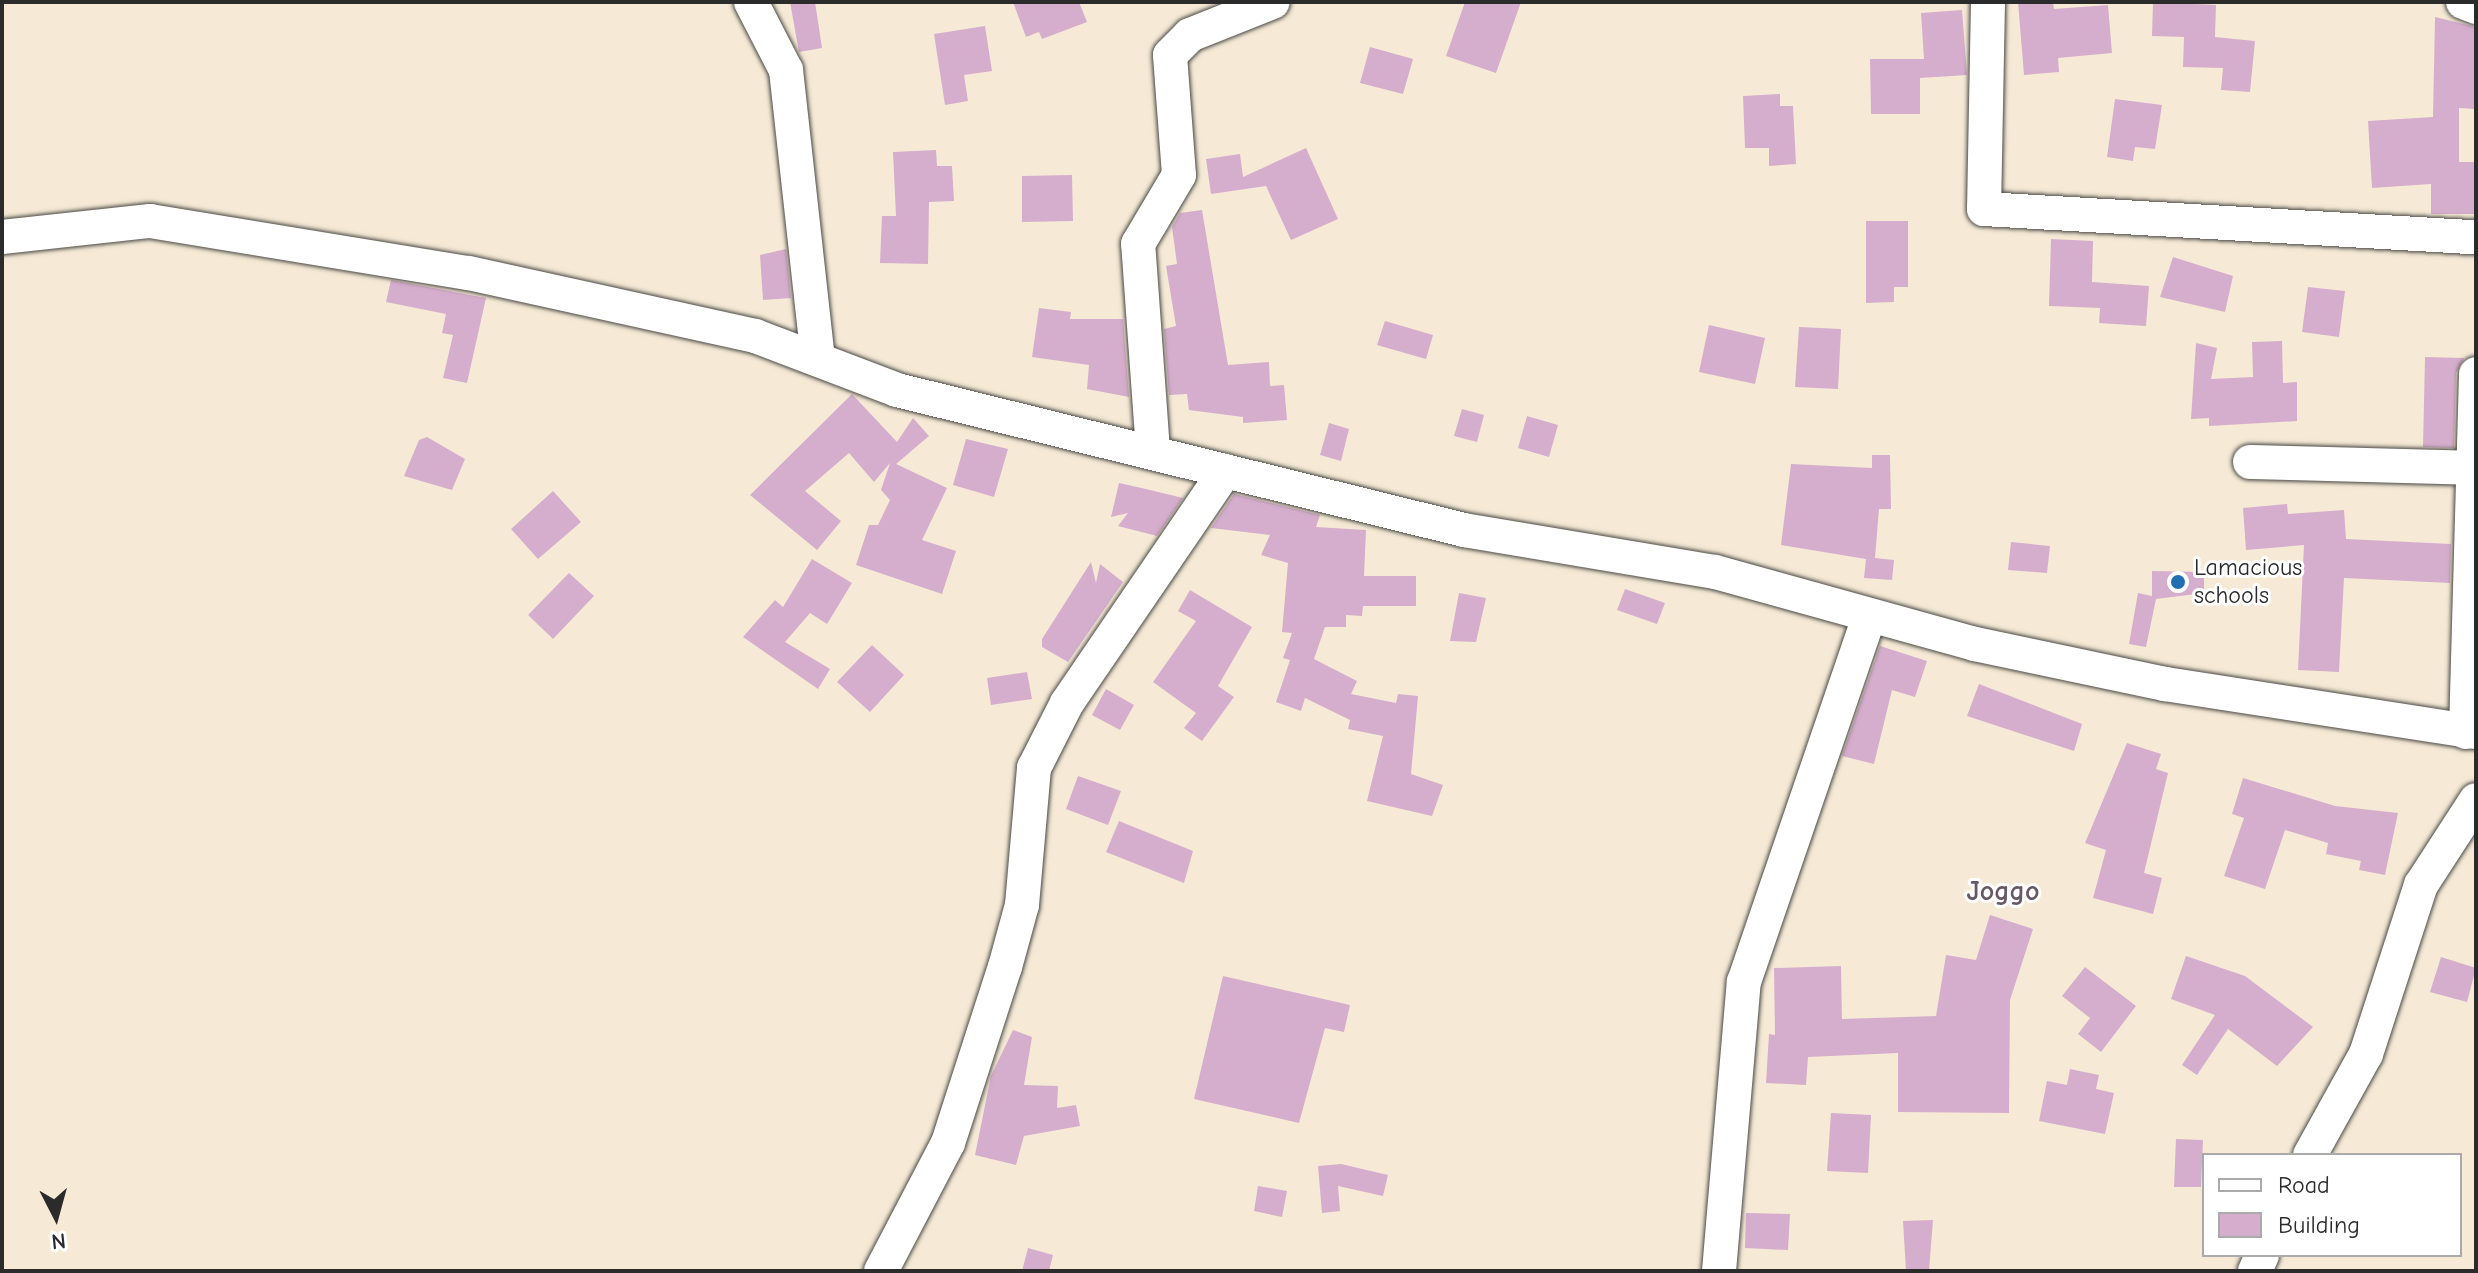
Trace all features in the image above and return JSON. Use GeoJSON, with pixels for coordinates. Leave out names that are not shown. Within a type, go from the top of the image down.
{"type":"FeatureCollection","features":[{"type":"Feature","properties":{"kind":"street"},"geometry":{"type":"LineString","coordinates":[[751,2],[786,70],[818,359]]}},
{"type":"Feature","properties":{"kind":"street"},"geometry":{"type":"LineString","coordinates":[[1153,451],[1138,244],[1179,175],[1170,55],[1190,35],[1273,2]]}},
{"type":"Feature","properties":{"kind":"street"},"geometry":{"type":"LineString","coordinates":[[1988,2],[1984,209],[2476,237]]}},
{"type":"Feature","properties":{"kind":"street"},"geometry":{"type":"LineString","coordinates":[[2463,2],[2476,7]]}},
{"type":"Feature","properties":{"kind":"street"},"geometry":{"type":"LineString","coordinates":[[2,237],[150,221],[282,238],[755,336],[910,394],[1153,451],[1464,530],[1715,572],[1869,617],[2165,684],[2471,732],[2472,468],[2476,374]]}},
{"type":"Feature","properties":{"kind":"street"},"geometry":{"type":"LineString","coordinates":[[2250,462],[2472,468]]}},
{"type":"Feature","properties":{"kind":"street"},"geometry":{"type":"LineString","coordinates":[[881,1271],[948,1143],[1005,967],[1022,905],[1034,768],[1067,703],[1225,471]]}},
{"type":"Feature","properties":{"kind":"street"},"geometry":{"type":"LineString","coordinates":[[1719,1271],[1744,982],[1869,617]]}},
{"type":"Feature","properties":{"kind":"street"},"geometry":{"type":"LineString","coordinates":[[2311,1153],[2366,1054],[2421,885],[2476,800]]}},
{"type":"Feature","properties":{"kind":"building"},"geometry":{"type":"Polygon","coordinates":[[[790,2],[815,2],[822,48],[799,52],[790,2]]]}},
{"type":"Feature","properties":{"kind":"building"},"geometry":{"type":"Polygon","coordinates":[[[1013,2],[1079,2],[1087,22],[1042,39],[1039,32],[1026,37],[1013,2]]]}},
{"type":"Feature","properties":{"kind":"building"},"geometry":{"type":"Polygon","coordinates":[[[1465,2],[1521,2],[1496,73],[1446,56],[1465,2]]]}},
{"type":"Feature","properties":{"kind":"building"},"geometry":{"type":"Polygon","coordinates":[[[2018,2],[2053,2],[2054,9],[2108,5],[2112,53],[2058,58],[2059,72],[2024,75],[2018,2]]]}},
{"type":"Feature","properties":{"kind":"building"},"geometry":{"type":"Polygon","coordinates":[[[2153,2],[2216,5],[2215,37],[2255,41],[2250,92],[2221,90],[2223,68],[2183,67],[2184,37],[2152,36],[2153,2]]]}},
{"type":"Feature","properties":{"kind":"building"},"geometry":{"type":"Polygon","coordinates":[[[1962,10],[1967,75],[1920,78],[1920,114],[1871,114],[1870,59],[1924,59],[1921,13],[1962,10]]]}},
{"type":"Feature","properties":{"kind":"building"},"geometry":{"type":"Polygon","coordinates":[[[2435,17],[2476,27],[2475,109],[2459,108],[2459,162],[2476,162],[2476,214],[2431,214],[2431,184],[2372,188],[2368,121],[2433,117],[2435,17]]]}},
{"type":"Feature","properties":{"kind":"building"},"geometry":{"type":"Polygon","coordinates":[[[985,26],[992,71],[964,75],[968,101],[945,105],[934,34],[985,26]]]}},
{"type":"Feature","properties":{"kind":"building"},"geometry":{"type":"Polygon","coordinates":[[[1370,47],[1413,59],[1403,94],[1360,83],[1370,47]]]}},
{"type":"Feature","properties":{"kind":"building"},"geometry":{"type":"Polygon","coordinates":[[[1780,94],[1780,106],[1793,106],[1796,164],[1769,166],[1769,148],[1745,148],[1743,96],[1780,94]]]}},
{"type":"Feature","properties":{"kind":"building"},"geometry":{"type":"Polygon","coordinates":[[[2115,99],[2162,105],[2155,149],[2135,147],[2133,161],[2107,157],[2115,99]]]}},
{"type":"Feature","properties":{"kind":"building"},"geometry":{"type":"Polygon","coordinates":[[[1306,148],[1338,219],[1291,240],[1266,186],[1211,194],[1206,159],[1240,154],[1243,177],[1306,148]]]}},
{"type":"Feature","properties":{"kind":"building"},"geometry":{"type":"Polygon","coordinates":[[[936,150],[937,166],[952,166],[954,201],[929,202],[928,264],[880,263],[882,216],[896,216],[893,152],[936,150]]]}},
{"type":"Feature","properties":{"kind":"building"},"geometry":{"type":"Polygon","coordinates":[[[1072,175],[1073,221],[1022,222],[1022,176],[1072,175]]]}},
{"type":"Feature","properties":{"kind":"building"},"geometry":{"type":"Polygon","coordinates":[[[1202,210],[1228,365],[1269,362],[1270,386],[1284,385],[1287,420],[1243,423],[1243,417],[1189,410],[1187,394],[1169,395],[1164,329],[1176,326],[1166,266],[1177,264],[1172,227],[1180,213],[1202,210]]]}},
{"type":"Feature","properties":{"kind":"building"},"geometry":{"type":"Polygon","coordinates":[[[1866,221],[1908,221],[1908,287],[1894,287],[1894,302],[1866,303],[1866,221]]]}},
{"type":"Feature","properties":{"kind":"building"},"geometry":{"type":"Polygon","coordinates":[[[2051,239],[2093,241],[2092,282],[2149,286],[2146,326],[2099,323],[2100,308],[2049,306],[2051,239]]]}},
{"type":"Feature","properties":{"kind":"building"},"geometry":{"type":"Polygon","coordinates":[[[786,249],[791,298],[763,300],[760,255],[786,249]]]}},
{"type":"Feature","properties":{"kind":"building"},"geometry":{"type":"Polygon","coordinates":[[[2173,257],[2233,276],[2225,312],[2160,297],[2173,257]]]}},
{"type":"Feature","properties":{"kind":"building"},"geometry":{"type":"Polygon","coordinates":[[[391,280],[486,298],[467,383],[443,378],[453,335],[442,333],[446,314],[386,302],[391,280]]]}},
{"type":"Feature","properties":{"kind":"building"},"geometry":{"type":"Polygon","coordinates":[[[2308,287],[2345,291],[2339,337],[2302,332],[2308,287]]]}},
{"type":"Feature","properties":{"kind":"building"},"geometry":{"type":"Polygon","coordinates":[[[1039,308],[1071,312],[1070,319],[1123,319],[1129,397],[1087,389],[1089,365],[1032,357],[1039,308]]]}},
{"type":"Feature","properties":{"kind":"building"},"geometry":{"type":"Polygon","coordinates":[[[1385,321],[1433,335],[1426,359],[1377,345],[1385,321]]]}},
{"type":"Feature","properties":{"kind":"building"},"geometry":{"type":"Polygon","coordinates":[[[1709,325],[1765,338],[1755,384],[1699,372],[1709,325]]]}},
{"type":"Feature","properties":{"kind":"building"},"geometry":{"type":"Polygon","coordinates":[[[1799,327],[1841,329],[1838,389],[1795,387],[1799,327]]]}},
{"type":"Feature","properties":{"kind":"building"},"geometry":{"type":"Polygon","coordinates":[[[2282,341],[2283,383],[2297,382],[2297,421],[2209,426],[2209,418],[2191,419],[2196,343],[2217,348],[2211,379],[2253,377],[2252,342],[2282,341]]]}},
{"type":"Feature","properties":{"kind":"building"},"geometry":{"type":"Polygon","coordinates":[[[2425,357],[2464,358],[2456,373],[2454,448],[2423,447],[2425,357]]]}},
{"type":"Feature","properties":{"kind":"building"},"geometry":{"type":"Polygon","coordinates":[[[852,394],[897,442],[913,418],[929,436],[896,464],[947,488],[922,540],[956,551],[942,594],[856,565],[869,525],[878,525],[890,500],[881,490],[890,463],[874,482],[849,453],[805,491],[841,521],[817,550],[750,495],[852,394]]]}},
{"type":"Feature","properties":{"kind":"building"},"geometry":{"type":"Polygon","coordinates":[[[1462,409],[1484,415],[1477,442],[1454,436],[1462,409]]]}},
{"type":"Feature","properties":{"kind":"building"},"geometry":{"type":"Polygon","coordinates":[[[1527,416],[1558,425],[1549,457],[1518,448],[1527,416]]]}},
{"type":"Feature","properties":{"kind":"building"},"geometry":{"type":"Polygon","coordinates":[[[1329,423],[1349,429],[1341,461],[1320,455],[1329,423]]]}},
{"type":"Feature","properties":{"kind":"building"},"geometry":{"type":"Polygon","coordinates":[[[427,437],[465,459],[452,490],[404,476],[419,440],[427,437]]]}},
{"type":"Feature","properties":{"kind":"building"},"geometry":{"type":"Polygon","coordinates":[[[966,439],[1008,449],[994,497],[953,485],[966,439]]]}},
{"type":"Feature","properties":{"kind":"building"},"geometry":{"type":"Polygon","coordinates":[[[1872,455],[1890,455],[1891,509],[1879,509],[1875,558],[1894,560],[1892,580],[1864,578],[1866,559],[1781,545],[1791,464],[1872,468],[1872,455]]]}},
{"type":"Feature","properties":{"kind":"building"},"geometry":{"type":"Polygon","coordinates":[[[1119,483],[1183,498],[1157,536],[1118,526],[1128,513],[1111,517],[1119,483]]]}},
{"type":"Feature","properties":{"kind":"building"},"geometry":{"type":"Polygon","coordinates":[[[553,491],[581,522],[538,559],[511,529],[553,491]]]}},
{"type":"Feature","properties":{"kind":"building"},"geometry":{"type":"Polygon","coordinates":[[[1234,494],[1320,515],[1316,527],[1366,530],[1364,576],[1416,576],[1416,606],[1363,606],[1362,616],[1346,615],[1346,627],[1325,627],[1314,659],[1357,681],[1351,694],[1396,703],[1398,694],[1418,696],[1411,774],[1443,785],[1432,816],[1367,801],[1383,736],[1348,729],[1350,720],[1305,698],[1301,711],[1276,702],[1290,660],[1283,658],[1292,633],[1282,632],[1288,563],[1261,555],[1270,535],[1211,528],[1234,494]]]}},
{"type":"Feature","properties":{"kind":"building"},"geometry":{"type":"Polygon","coordinates":[[[2287,504],[2288,514],[2344,510],[2346,539],[2451,544],[2450,583],[2344,578],[2339,672],[2298,670],[2304,545],[2246,550],[2243,508],[2287,504]]]}},
{"type":"Feature","properties":{"kind":"building"},"geometry":{"type":"Polygon","coordinates":[[[2011,542],[2050,546],[2047,573],[2008,570],[2011,542]]]}},
{"type":"Feature","properties":{"kind":"building"},"geometry":{"type":"Polygon","coordinates":[[[812,559],[852,583],[827,624],[810,613],[785,642],[830,669],[818,689],[743,637],[775,600],[783,607],[812,559]]]}},
{"type":"Feature","properties":{"kind":"building"},"geometry":{"type":"Polygon","coordinates":[[[1091,562],[1096,583],[1100,564],[1123,582],[1068,662],[1042,647],[1042,639],[1091,562]]]}},
{"type":"Feature","properties":{"kind":"building"},"geometry":{"type":"Polygon","coordinates":[[[2152,571],[2204,572],[2204,593],[2156,599],[2146,647],[2129,644],[2138,593],[2152,596],[2152,571]]]}},
{"type":"Feature","properties":{"kind":"building"},"geometry":{"type":"Polygon","coordinates":[[[569,573],[594,596],[553,639],[528,615],[569,573]]]}},
{"type":"Feature","properties":{"kind":"building"},"geometry":{"type":"Polygon","coordinates":[[[1625,589],[1665,603],[1657,624],[1617,610],[1625,589]]]}},
{"type":"Feature","properties":{"kind":"building"},"geometry":{"type":"Polygon","coordinates":[[[1190,590],[1252,627],[1218,686],[1234,697],[1202,741],[1184,728],[1196,713],[1153,682],[1196,621],[1178,611],[1190,590]]]}},
{"type":"Feature","properties":{"kind":"building"},"geometry":{"type":"Polygon","coordinates":[[[1459,593],[1486,598],[1476,642],[1450,641],[1459,593]]]}},
{"type":"Feature","properties":{"kind":"building"},"geometry":{"type":"Polygon","coordinates":[[[872,645],[904,675],[870,712],[837,682],[872,645]]]}},
{"type":"Feature","properties":{"kind":"building"},"geometry":{"type":"Polygon","coordinates":[[[1880,646],[1927,661],[1915,697],[1892,690],[1874,764],[1842,756],[1880,646]]]}},
{"type":"Feature","properties":{"kind":"building"},"geometry":{"type":"Polygon","coordinates":[[[1027,672],[1032,699],[991,705],[987,678],[1027,672]]]}},
{"type":"Feature","properties":{"kind":"building"},"geometry":{"type":"Polygon","coordinates":[[[1979,684],[2082,724],[2074,751],[1967,716],[1979,684]]]}},
{"type":"Feature","properties":{"kind":"building"},"geometry":{"type":"Polygon","coordinates":[[[1106,689],[1134,705],[1120,730],[1092,715],[1106,689]]]}},
{"type":"Feature","properties":{"kind":"building"},"geometry":{"type":"Polygon","coordinates":[[[2127,743],[2161,754],[2156,769],[2168,773],[2144,873],[2162,878],[2153,914],[2093,898],[2106,850],[2085,843],[2127,743]]]}},
{"type":"Feature","properties":{"kind":"building"},"geometry":{"type":"Polygon","coordinates":[[[1078,776],[1121,791],[1108,825],[1066,809],[1078,776]]]}},
{"type":"Feature","properties":{"kind":"building"},"geometry":{"type":"Polygon","coordinates":[[[2243,778],[2335,806],[2398,813],[2385,875],[2359,870],[2361,861],[2326,854],[2328,843],[2285,830],[2265,889],[2224,876],[2244,818],[2232,814],[2243,778]]]}},
{"type":"Feature","properties":{"kind":"building"},"geometry":{"type":"Polygon","coordinates":[[[1119,821],[1193,851],[1184,883],[1106,852],[1119,821]]]}},
{"type":"Feature","properties":{"kind":"building"},"geometry":{"type":"Polygon","coordinates":[[[1990,915],[2033,929],[2010,1000],[2009,1113],[1898,1112],[1898,1053],[1808,1057],[1806,1085],[1766,1083],[1769,1034],[1775,1035],[1774,968],[1841,966],[1842,1019],[1936,1016],[1946,955],[1976,960],[1990,915]]]}},
{"type":"Feature","properties":{"kind":"building"},"geometry":{"type":"Polygon","coordinates":[[[2186,956],[2245,976],[2313,1027],[2277,1066],[2228,1029],[2197,1075],[2182,1065],[2215,1015],[2171,999],[2186,956]]]}},
{"type":"Feature","properties":{"kind":"building"},"geometry":{"type":"Polygon","coordinates":[[[2441,957],[2476,968],[2467,1002],[2430,992],[2441,957]]]}},
{"type":"Feature","properties":{"kind":"building"},"geometry":{"type":"Polygon","coordinates":[[[2085,967],[2136,1006],[2101,1052],[2078,1034],[2090,1018],[2062,996],[2085,967]]]}},
{"type":"Feature","properties":{"kind":"building"},"geometry":{"type":"Polygon","coordinates":[[[1223,976],[1350,1005],[1344,1032],[1325,1028],[1299,1123],[1194,1099],[1223,976]]]}},
{"type":"Feature","properties":{"kind":"building"},"geometry":{"type":"Polygon","coordinates":[[[1013,1030],[1032,1037],[1024,1085],[1058,1086],[1057,1108],[1076,1105],[1080,1126],[1024,1136],[1016,1165],[975,1155],[991,1076],[1013,1030]]]}},
{"type":"Feature","properties":{"kind":"building"},"geometry":{"type":"Polygon","coordinates":[[[2070,1069],[2099,1075],[2096,1089],[2114,1093],[2105,1134],[2039,1121],[2047,1081],[2067,1085],[2070,1069]]]}},
{"type":"Feature","properties":{"kind":"building"},"geometry":{"type":"Polygon","coordinates":[[[1831,1113],[1871,1115],[1868,1173],[1827,1171],[1831,1113]]]}},
{"type":"Feature","properties":{"kind":"building"},"geometry":{"type":"Polygon","coordinates":[[[2176,1139],[2203,1140],[2201,1187],[2174,1187],[2176,1139]]]}},
{"type":"Feature","properties":{"kind":"building"},"geometry":{"type":"Polygon","coordinates":[[[1341,1164],[1388,1175],[1383,1196],[1338,1186],[1340,1211],[1322,1213],[1318,1166],[1341,1164]]]}},
{"type":"Feature","properties":{"kind":"building"},"geometry":{"type":"Polygon","coordinates":[[[1258,1186],[1287,1191],[1282,1217],[1254,1211],[1258,1186]]]}},
{"type":"Feature","properties":{"kind":"building"},"geometry":{"type":"Polygon","coordinates":[[[1746,1213],[1790,1214],[1788,1250],[1745,1248],[1746,1213]]]}},
{"type":"Feature","properties":{"kind":"building"},"geometry":{"type":"Polygon","coordinates":[[[1933,1220],[1929,1271],[1906,1271],[1903,1221],[1933,1220]]]}},
{"type":"Feature","properties":{"kind":"building"},"geometry":{"type":"Polygon","coordinates":[[[1028,1248],[1053,1255],[1049,1271],[1022,1271],[1028,1248]]]}},
{"type":"Feature","properties":{"kind":"place","name":"Lamacious schools"},"geometry":{"type":"Point","coordinates":[2178,582]}},
{"type":"Feature","properties":{"kind":"district","name":"Joggo"},"geometry":{"type":"Point","coordinates":[2003,891]}}]}
